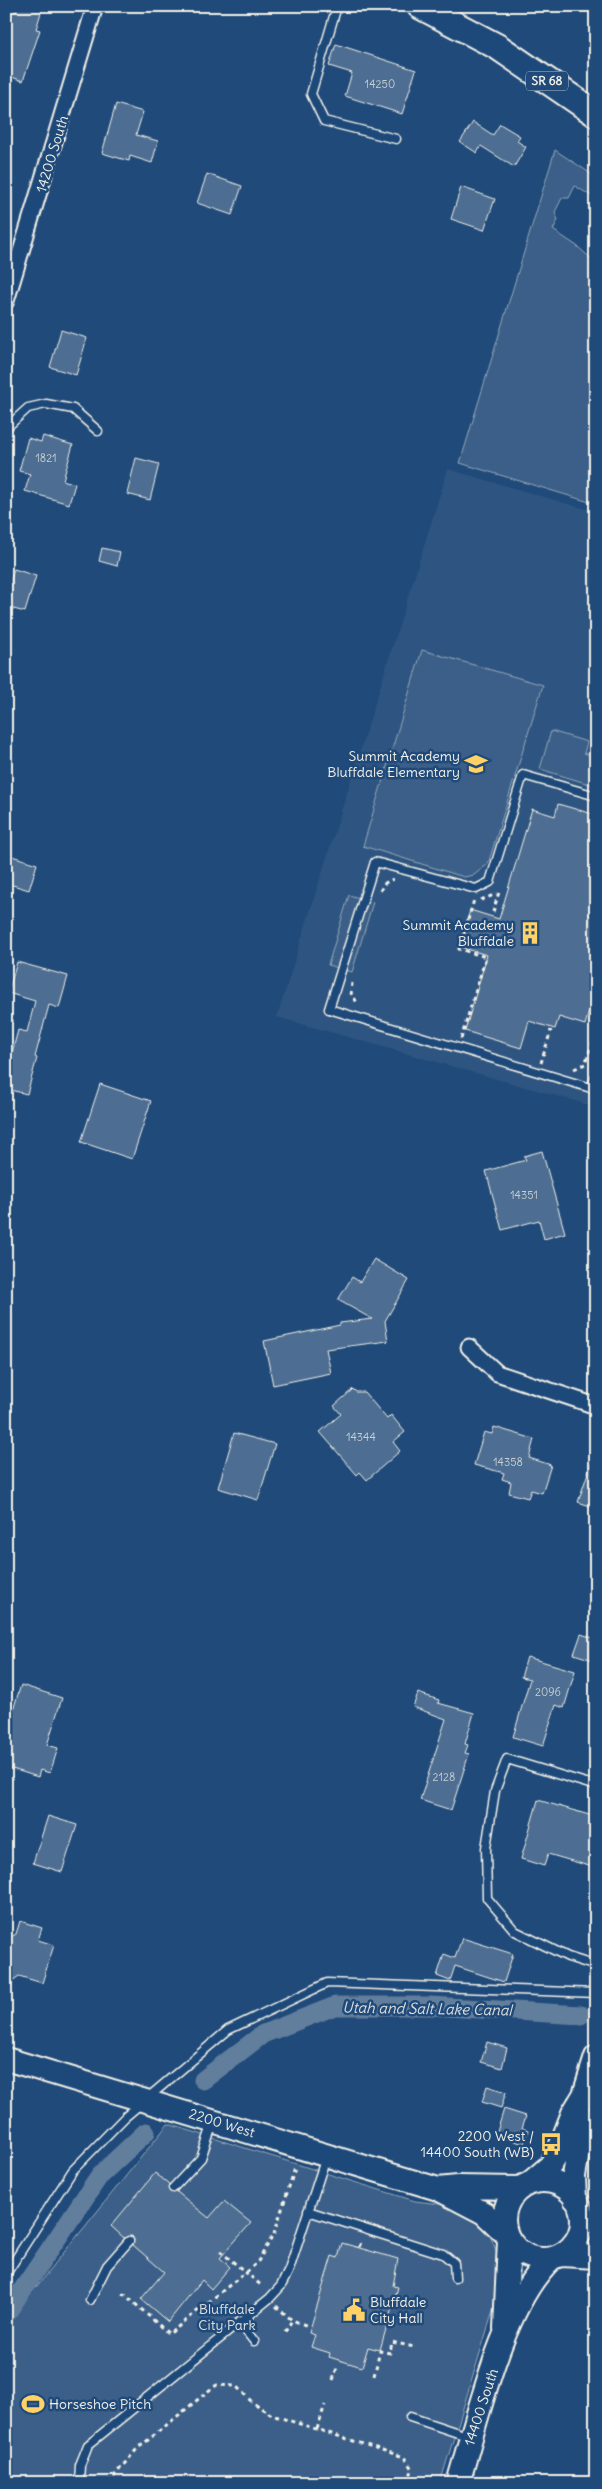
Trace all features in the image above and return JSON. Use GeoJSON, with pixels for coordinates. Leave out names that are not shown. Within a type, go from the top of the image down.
{"type":"FeatureCollection","features":[{"type":"Feature","properties":{"kind":"main road","name":"SR 68"},"geometry":{"type":"LineString","coordinates":[[420,6],[498,47],[596,114]]}},
{"type":"Feature","properties":{"kind":"main road"},"geometry":{"type":"LineString","coordinates":[[596,2057],[584,2095],[574,2113],[557,2155],[550,2166],[510,2199],[505,2210],[504,2222],[508,2237],[520,2252],[530,2257],[541,2260],[557,2256],[596,2257]]}},
{"type":"Feature","properties":{"kind":"main road","name":"2200 West"},"geometry":{"type":"LineString","coordinates":[[6,2059],[214,2120],[438,2189],[484,2213],[508,2237]]}},
{"type":"Feature","properties":{"kind":"main road"},"geometry":{"type":"LineString","coordinates":[[557,2256],[573,2245],[579,2234],[582,2222],[574,2176],[584,2117],[584,2095]]}},
{"type":"Feature","properties":{"kind":"main road"},"geometry":{"type":"LineString","coordinates":[[526,2186],[543,2181],[555,2183],[567,2189],[596,2227]]}},
{"type":"Feature","properties":{"kind":"main road","name":"2200 West"},"geometry":{"type":"LineString","coordinates":[[438,2189],[526,2186]]}},
{"type":"Feature","properties":{"kind":"main road","name":"14400 South"},"geometry":{"type":"LineString","coordinates":[[505,2332],[508,2237]]}},
{"type":"Feature","properties":{"kind":"main road","name":"14400 South"},"geometry":{"type":"LineString","coordinates":[[458,2483],[505,2332],[532,2280],[557,2256]]}},
{"type":"Feature","properties":{"kind":"street","name":"14200 South"},"geometry":{"type":"LineString","coordinates":[[6,301],[95,6]]}},
{"type":"Feature","properties":{"kind":"street"},"geometry":{"type":"LineString","coordinates":[[469,1347],[497,1373],[596,1406]]}},
{"type":"Feature","properties":{"kind":"lane"},"geometry":{"type":"LineString","coordinates":[[337,6],[311,94],[324,121],[396,139]]}},
{"type":"Feature","properties":{"kind":"lane"},"geometry":{"type":"LineString","coordinates":[[6,428],[28,408],[46,404],[73,409],[98,431]]}},
{"type":"Feature","properties":{"kind":"lane"},"geometry":{"type":"LineString","coordinates":[[596,796],[523,775],[490,882],[476,889],[376,862],[329,1009],[594,1090],[596,1077]]}},
{"type":"Feature","properties":{"kind":"lane"},"geometry":{"type":"LineString","coordinates":[[596,1786],[508,1759],[495,1791],[486,1848],[487,1898],[515,1931],[568,1957],[596,1966]]}},
{"type":"Feature","properties":{"kind":"lane"},"geometry":{"type":"LineString","coordinates":[[6,2274],[73,2170],[144,2100],[228,2030],[327,1984],[596,1994]]}},
{"type":"Feature","properties":{"kind":"lane"},"geometry":{"type":"LineString","coordinates":[[173,2188],[201,2158],[214,2120]]}},
{"type":"Feature","properties":{"kind":"lane"},"geometry":{"type":"LineString","coordinates":[[78,2483],[80,2465],[88,2445],[270,2298],[281,2286],[289,2270],[326,2155]]}},
{"type":"Feature","properties":{"kind":"lane"},"geometry":{"type":"LineString","coordinates":[[308,2211],[443,2254],[454,2263],[455,2278]]}},
{"type":"Feature","properties":{"kind":"lane"},"geometry":{"type":"LineString","coordinates":[[90,2300],[107,2266],[129,2241]]}},
{"type":"Feature","properties":{"kind":"lane"},"geometry":{"type":"LineString","coordinates":[[239,2322],[254,2341]]}},
{"type":"Feature","properties":{"kind":"lane"},"geometry":{"type":"LineString","coordinates":[[410,2417],[472,2437]]}},
{"type":"Feature","properties":{"kind":"path"},"geometry":{"type":"LineString","coordinates":[[380,892],[385,883],[394,878],[400,878]]}},
{"type":"Feature","properties":{"kind":"path"},"geometry":{"type":"LineString","coordinates":[[493,912],[502,884]]}},
{"type":"Feature","properties":{"kind":"path"},"geometry":{"type":"LineString","coordinates":[[465,897],[484,901],[499,892]]}},
{"type":"Feature","properties":{"kind":"path"},"geometry":{"type":"LineString","coordinates":[[461,1038],[486,957],[459,949],[474,900]]}},
{"type":"Feature","properties":{"kind":"path"},"geometry":{"type":"LineString","coordinates":[[354,977],[351,993],[360,1006]]}},
{"type":"Feature","properties":{"kind":"path"},"geometry":{"type":"LineString","coordinates":[[541,1063],[551,1030]]}},
{"type":"Feature","properties":{"kind":"path"},"geometry":{"type":"LineString","coordinates":[[569,1070],[585,1064],[596,1034]]}},
{"type":"Feature","properties":{"kind":"path"},"geometry":{"type":"LineString","coordinates":[[453,1036],[470,1041]]}},
{"type":"Feature","properties":{"kind":"path"},"geometry":{"type":"LineString","coordinates":[[532,1060],[548,1065]]}},
{"type":"Feature","properties":{"kind":"path"},"geometry":{"type":"LineString","coordinates":[[123,2293],[169,2334],[257,2263],[274,2234],[295,2168]]}},
{"type":"Feature","properties":{"kind":"path"},"geometry":{"type":"LineString","coordinates":[[220,2251],[262,2286]]}},
{"type":"Feature","properties":{"kind":"path"},"geometry":{"type":"LineString","coordinates":[[275,2306],[292,2320],[308,2326]]}},
{"type":"Feature","properties":{"kind":"path"},"geometry":{"type":"LineString","coordinates":[[285,2332],[292,2320]]}},
{"type":"Feature","properties":{"kind":"path"},"geometry":{"type":"LineString","coordinates":[[374,2376],[380,2351],[390,2353],[392,2342],[414,2347]]}},
{"type":"Feature","properties":{"kind":"path"},"geometry":{"type":"LineString","coordinates":[[333,2380],[338,2365]]}},
{"type":"Feature","properties":{"kind":"path"},"geometry":{"type":"LineString","coordinates":[[108,2483],[137,2449],[217,2385],[236,2386],[262,2410],[404,2457],[412,2468],[409,2483]]}},
{"type":"Feature","properties":{"kind":"path"},"geometry":{"type":"LineString","coordinates":[[318,2429],[325,2405]]}},
{"type":"Feature","properties":{"kind":"shaded area","name":"Summit Academy Bluffdale Elementary"},"geometry":{"type":"Polygon","coordinates":[[[448,469],[596,512],[596,1107],[277,1017],[448,469]]]}},
{"type":"Feature","properties":{"kind":"green space"},"geometry":{"type":"Polygon","coordinates":[[[555,150],[596,177],[596,199],[575,186],[569,198],[562,198],[555,212],[558,220],[553,230],[577,246],[596,263],[596,504],[460,463],[555,150]]]}},
{"type":"Feature","properties":{"kind":"green space"},"geometry":{"type":"Polygon","coordinates":[[[422,650],[543,685],[488,864],[474,875],[464,877],[363,846],[422,650]]]}},
{"type":"Feature","properties":{"kind":"green space"},"geometry":{"type":"Polygon","coordinates":[[[551,731],[587,742],[584,753],[596,757],[596,786],[540,769],[551,731]]]}},
{"type":"Feature","properties":{"kind":"green space"},"geometry":{"type":"Polygon","coordinates":[[[349,895],[373,902],[352,972],[328,965],[349,895]]]}},
{"type":"Feature","properties":{"kind":"green space","name":"Bluffdale City Park"},"geometry":{"type":"Polygon","coordinates":[[[168,2124],[415,2201],[448,2205],[472,2214],[489,2233],[497,2253],[496,2301],[440,2483],[6,2483],[6,2324],[168,2124]]]}},
{"type":"Feature","properties":{"kind":"building"},"geometry":{"type":"Polygon","coordinates":[[[18,6],[43,6],[36,29],[40,30],[23,81],[6,75],[6,34],[13,11],[16,12],[18,6]]]}},
{"type":"Feature","properties":{"kind":"building"},"geometry":{"type":"Polygon","coordinates":[[[336,44],[416,70],[402,114],[345,96],[352,73],[329,66],[336,44]]]}},
{"type":"Feature","properties":{"kind":"building"},"geometry":{"type":"Polygon","coordinates":[[[116,104],[143,112],[136,135],[158,141],[152,163],[130,156],[129,161],[102,153],[116,104]]]}},
{"type":"Feature","properties":{"kind":"building"},"geometry":{"type":"Polygon","coordinates":[[[473,122],[493,135],[500,124],[520,136],[517,141],[526,147],[514,167],[481,146],[477,153],[460,142],[473,122]]]}},
{"type":"Feature","properties":{"kind":"building"},"geometry":{"type":"Polygon","coordinates":[[[207,174],[242,186],[232,215],[197,203],[207,174]]]}},
{"type":"Feature","properties":{"kind":"building"},"geometry":{"type":"Polygon","coordinates":[[[461,187],[495,199],[484,230],[451,219],[461,187]]]}},
{"type":"Feature","properties":{"kind":"building"},"geometry":{"type":"Polygon","coordinates":[[[61,330],[87,338],[76,375],[50,367],[61,330]]]}},
{"type":"Feature","properties":{"kind":"building"},"geometry":{"type":"Polygon","coordinates":[[[43,436],[73,445],[63,480],[75,484],[69,504],[25,491],[30,474],[19,471],[28,438],[41,442],[43,436]]]}},
{"type":"Feature","properties":{"kind":"building"},"geometry":{"type":"Polygon","coordinates":[[[136,458],[159,464],[150,500],[127,494],[136,458]]]}},
{"type":"Feature","properties":{"kind":"building"},"geometry":{"type":"Polygon","coordinates":[[[102,548],[120,552],[117,566],[99,561],[102,548]]]}},
{"type":"Feature","properties":{"kind":"building"},"geometry":{"type":"Polygon","coordinates":[[[14,569],[36,576],[25,612],[6,607],[6,585],[9,585],[14,569]]]}},
{"type":"Feature","properties":{"kind":"building","name":"Summit Academy Bluffdale"},"geometry":{"type":"Polygon","coordinates":[[[558,804],[596,815],[596,987],[585,1025],[559,1017],[555,1029],[529,1021],[521,1048],[465,1031],[487,955],[460,947],[470,910],[499,919],[532,809],[555,816],[558,804]]]}},
{"type":"Feature","properties":{"kind":"building"},"geometry":{"type":"Polygon","coordinates":[[[6,854],[37,864],[29,890],[6,883],[6,854]]]}},
{"type":"Feature","properties":{"kind":"building"},"geometry":{"type":"Polygon","coordinates":[[[17,962],[68,976],[59,1008],[49,1005],[27,1094],[6,1089],[6,1063],[9,1064],[18,1030],[27,1032],[35,1001],[8,993],[17,962]]]}},
{"type":"Feature","properties":{"kind":"building"},"geometry":{"type":"Polygon","coordinates":[[[100,1084],[151,1101],[132,1159],[81,1142],[100,1084]]]}},
{"type":"Feature","properties":{"kind":"building"},"geometry":{"type":"Polygon","coordinates":[[[542,1151],[565,1233],[544,1239],[539,1220],[502,1230],[486,1171],[526,1160],[524,1156],[542,1151]]]}},
{"type":"Feature","properties":{"kind":"building"},"geometry":{"type":"Polygon","coordinates":[[[374,1259],[409,1280],[385,1321],[388,1341],[326,1349],[331,1373],[273,1385],[264,1341],[340,1325],[340,1323],[372,1319],[338,1300],[352,1277],[360,1282],[374,1259]]]}},
{"type":"Feature","properties":{"kind":"building"},"geometry":{"type":"Polygon","coordinates":[[[353,1389],[356,1392],[364,1392],[387,1419],[391,1415],[405,1432],[393,1442],[400,1451],[367,1480],[360,1472],[357,1475],[320,1432],[341,1414],[334,1406],[353,1389]]]}},
{"type":"Feature","properties":{"kind":"building"},"geometry":{"type":"Polygon","coordinates":[[[494,1427],[534,1439],[529,1458],[551,1465],[542,1493],[531,1490],[528,1498],[509,1493],[511,1482],[502,1479],[504,1473],[474,1465],[484,1432],[492,1434],[494,1427]]]}},
{"type":"Feature","properties":{"kind":"building"},"geometry":{"type":"Polygon","coordinates":[[[234,1433],[275,1444],[258,1500],[218,1488],[234,1433]]]}},
{"type":"Feature","properties":{"kind":"building"},"geometry":{"type":"Polygon","coordinates":[[[593,1458],[596,1458],[596,1508],[578,1502],[593,1458]]]}},
{"type":"Feature","properties":{"kind":"building"},"geometry":{"type":"Polygon","coordinates":[[[581,1634],[596,1639],[596,1661],[574,1654],[581,1634]]]}},
{"type":"Feature","properties":{"kind":"building"},"geometry":{"type":"Polygon","coordinates":[[[527,1657],[575,1671],[564,1708],[556,1705],[543,1746],[513,1737],[530,1679],[521,1677],[527,1657]]]}},
{"type":"Feature","properties":{"kind":"building"},"geometry":{"type":"Polygon","coordinates":[[[21,1685],[62,1698],[47,1745],[58,1748],[50,1773],[40,1770],[38,1777],[6,1767],[6,1732],[21,1685]]]}},
{"type":"Feature","properties":{"kind":"building"},"geometry":{"type":"Polygon","coordinates":[[[418,1693],[439,1700],[438,1703],[474,1713],[465,1744],[468,1745],[465,1753],[469,1754],[451,1810],[420,1800],[446,1719],[413,1707],[418,1693]]]}},
{"type":"Feature","properties":{"kind":"building"},"geometry":{"type":"Polygon","coordinates":[[[538,1800],[596,1817],[596,1868],[548,1854],[544,1866],[521,1859],[538,1800]]]}},
{"type":"Feature","properties":{"kind":"building"},"geometry":{"type":"Polygon","coordinates":[[[48,1816],[77,1825],[62,1872],[33,1863],[48,1816]]]}},
{"type":"Feature","properties":{"kind":"building"},"geometry":{"type":"Polygon","coordinates":[[[20,1921],[42,1928],[38,1940],[54,1945],[42,1983],[19,1976],[12,1981],[6,1972],[6,1940],[16,1934],[20,1921]]]}},
{"type":"Feature","properties":{"kind":"building"},"geometry":{"type":"Polygon","coordinates":[[[462,1938],[513,1954],[504,1982],[455,1966],[450,1981],[437,1976],[444,1954],[455,1958],[462,1938]]]}},
{"type":"Feature","properties":{"kind":"building"},"geometry":{"type":"Polygon","coordinates":[[[487,2042],[507,2048],[502,2068],[481,2062],[487,2042]]]}},
{"type":"Feature","properties":{"kind":"building"},"geometry":{"type":"Polygon","coordinates":[[[487,2086],[506,2092],[501,2108],[482,2102],[487,2086]]]}},
{"type":"Feature","properties":{"kind":"building"},"geometry":{"type":"Polygon","coordinates":[[[504,2109],[526,2116],[522,2128],[528,2130],[524,2144],[496,2135],[504,2109]]]}},
{"type":"Feature","properties":{"kind":"building"},"geometry":{"type":"Polygon","coordinates":[[[155,2173],[169,2184],[170,2192],[177,2192],[209,2218],[224,2201],[251,2223],[220,2258],[230,2267],[211,2289],[202,2280],[168,2322],[141,2299],[164,2272],[133,2245],[134,2240],[132,2236],[124,2238],[111,2226],[155,2173]]]}},
{"type":"Feature","properties":{"kind":"building","name":"Bluffdale City Hall"},"geometry":{"type":"Polygon","coordinates":[[[342,2243],[398,2259],[393,2286],[398,2287],[380,2350],[368,2347],[362,2367],[329,2357],[330,2353],[311,2347],[315,2335],[309,2333],[332,2256],[338,2258],[342,2243]]]}},
{"type":"Feature","properties":{"kind":"waterway","name":"Utah and Salt Lake Canal"},"geometry":{"type":"LineString","coordinates":[[203,2080],[263,2034],[335,2006],[430,2006],[581,2015]]}},
{"type":"Feature","properties":{"kind":"waterway","name":"Utah and Salt Lake Canal"},"geometry":{"type":"LineString","coordinates":[[6,2314],[100,2175],[146,2132]]}},
{"type":"Feature","properties":{"kind":"place","name":"Summit Academy Bluffdale Elementary"},"geometry":{"type":"Point","coordinates":[476,764]}},
{"type":"Feature","properties":{"kind":"place","name":"Summit Academy Bluffdale"},"geometry":{"type":"Point","coordinates":[530,933]}},
{"type":"Feature","properties":{"kind":"place","name":"2200 West / 14400 South (WB)"},"geometry":{"type":"Point","coordinates":[551,2144]}},
{"type":"Feature","properties":{"kind":"place","name":"Bluffdale City Hall"},"geometry":{"type":"Point","coordinates":[354,2310]}},
{"type":"Feature","properties":{"kind":"place","name":"Horseshoe Pitch"},"geometry":{"type":"Point","coordinates":[33,2404]}}]}
